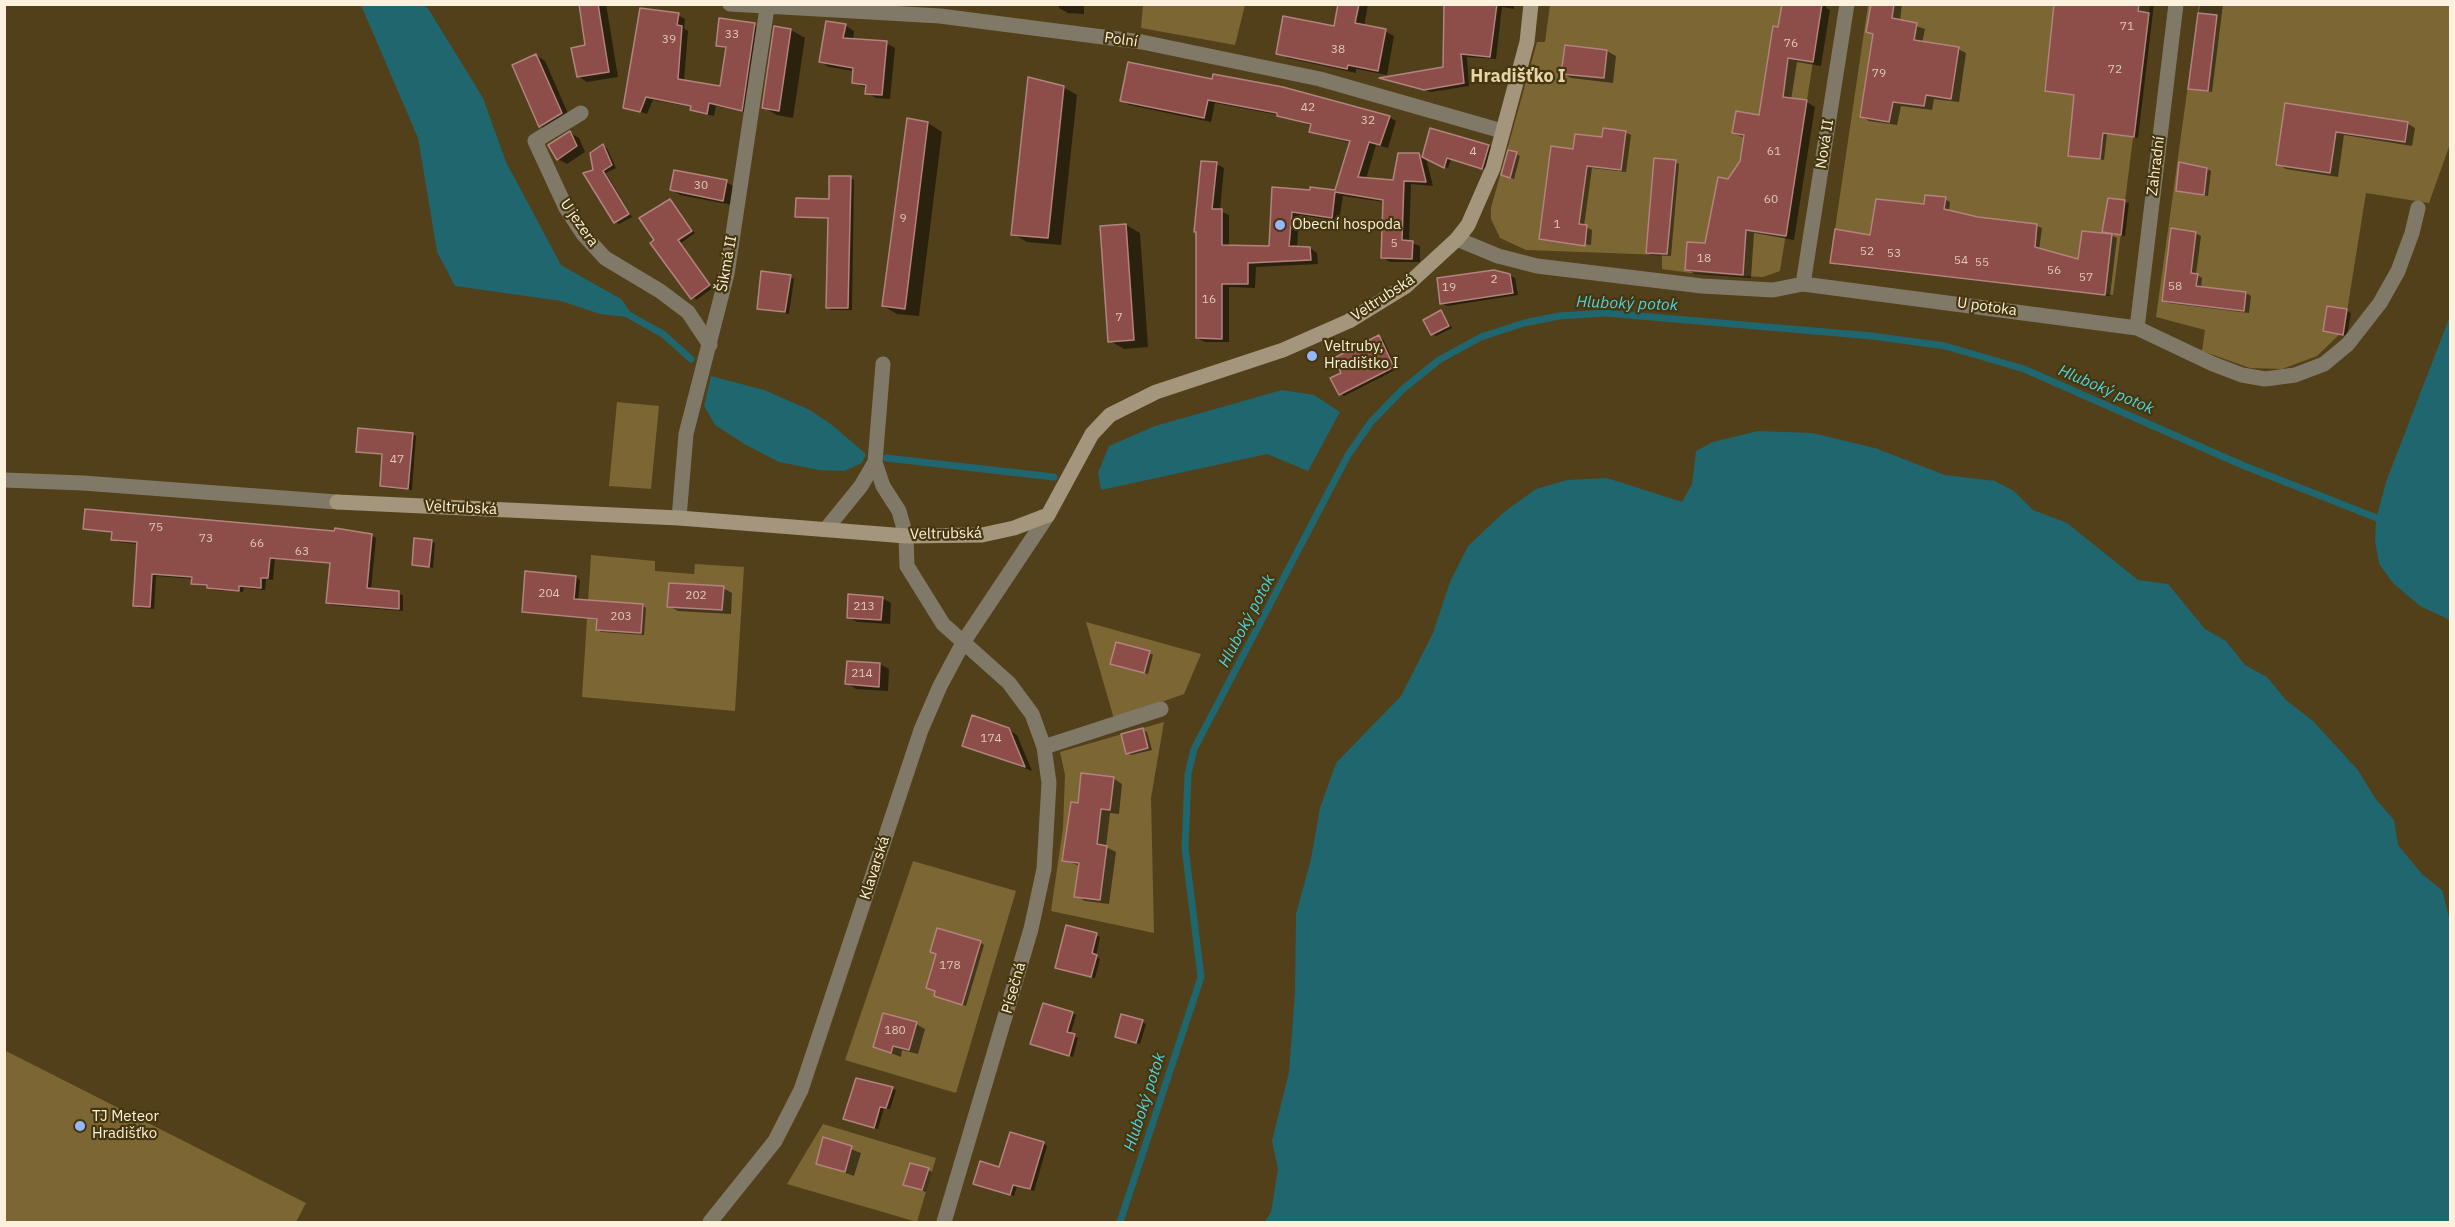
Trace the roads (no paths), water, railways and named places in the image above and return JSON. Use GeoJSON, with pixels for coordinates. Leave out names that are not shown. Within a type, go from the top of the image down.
{"type":"FeatureCollection","features":[{"type":"Feature","properties":{"kind":"street","name":"Polní"},"geometry":{"type":"LineString","coordinates":[[730,4],[767,8],[940,16],[1142,42],[1320,79],[1502,131]]}},
{"type":"Feature","properties":{"kind":"street","name":"Veltrubská"},"geometry":{"type":"LineString","coordinates":[[4,480],[83,483],[337,502],[679,518],[906,536],[981,535],[1014,528],[1048,515],[1092,434],[1110,415],[1156,392],[1283,350],[1349,321],[1406,286],[1457,239],[1468,225],[1493,168],[1527,42],[1531,4]]}},
{"type":"Feature","properties":{"kind":"street","name":"Nová II"},"geometry":{"type":"LineString","coordinates":[[1803,284],[1847,4]]}},
{"type":"Feature","properties":{"kind":"street","name":"Zahradní"},"geometry":{"type":"LineString","coordinates":[[2137,328],[2175,4]]}},
{"type":"Feature","properties":{"kind":"street","name":"Šikmá II"},"geometry":{"type":"LineString","coordinates":[[679,518],[686,434],[727,274],[767,8]]}},
{"type":"Feature","properties":{"kind":"street","name":"U jezera"},"geometry":{"type":"LineString","coordinates":[[581,113],[535,141],[566,208],[583,234],[605,258],[660,291],[688,312],[710,345]]}},
{"type":"Feature","properties":{"kind":"street","name":"U potoka"},"geometry":{"type":"LineString","coordinates":[[1457,239],[1498,256],[1537,266],[1702,286],[1773,290],[1803,284],[2137,328],[2242,375],[2265,379],[2295,375],[2324,364],[2348,344],[2380,303],[2401,261],[2418,207]]}},
{"type":"Feature","properties":{"kind":"street"},"geometry":{"type":"LineString","coordinates":[[883,364],[875,462],[883,486],[899,511],[906,536]]}},
{"type":"Feature","properties":{"kind":"street"},"geometry":{"type":"LineString","coordinates":[[826,530],[861,486],[875,462]]}},
{"type":"Feature","properties":{"kind":"street","name":"Klavarská"},"geometry":{"type":"LineString","coordinates":[[710,1222],[775,1141],[801,1090],[921,730],[964,641],[1048,515]]}},
{"type":"Feature","properties":{"kind":"street","name":"Písečná"},"geometry":{"type":"LineString","coordinates":[[906,536],[907,566],[943,624],[1009,683],[1032,714],[1044,747],[1049,783],[1044,869],[1031,929],[944,1222]]}},
{"type":"Feature","properties":{"kind":"street"},"geometry":{"type":"LineString","coordinates":[[1044,747],[1161,709]]}},
{"type":"Feature","properties":{"kind":"water"},"geometry":{"type":"Polygon","coordinates":[[[361,5],[424,5],[429,10],[483,98],[506,162],[561,265],[621,299],[635,318],[600,314],[561,301],[455,286],[437,252],[418,138],[361,5]]]}},
{"type":"Feature","properties":{"kind":"water"},"geometry":{"type":"Polygon","coordinates":[[[2450,316],[2450,620],[2420,606],[2393,583],[2379,564],[2375,541],[2376,520],[2386,482],[2450,316]]]}},
{"type":"Feature","properties":{"kind":"water"},"geometry":{"type":"Polygon","coordinates":[[[711,376],[764,390],[810,410],[866,454],[862,463],[844,471],[819,470],[779,462],[746,445],[715,425],[704,406],[711,376]]]}},
{"type":"Feature","properties":{"kind":"water"},"geometry":{"type":"Polygon","coordinates":[[[1282,390],[1314,395],[1340,412],[1308,471],[1267,454],[1101,490],[1098,473],[1109,446],[1155,426],[1282,390]]]}},
{"type":"Feature","properties":{"kind":"water"},"geometry":{"type":"Polygon","coordinates":[[[1758,431],[1812,433],[1875,448],[1945,475],[1995,481],[2014,491],[2033,510],[2067,523],[2138,580],[2168,584],[2205,629],[2226,641],[2245,665],[2267,677],[2286,700],[2313,721],[2358,770],[2375,798],[2394,820],[2398,845],[2422,874],[2442,890],[2450,921],[2450,1222],[1265,1222],[1271,1212],[1278,1169],[1272,1141],[1289,1072],[1295,992],[1296,914],[1311,859],[1320,808],[1336,763],[1401,696],[1433,633],[1450,582],[1468,546],[1504,512],[1536,489],[1567,480],[1607,478],[1682,502],[1692,484],[1696,451],[1713,442],[1758,431]]]}},
{"type":"Feature","properties":{"kind":"waterway","name":"Hluboký potok"},"geometry":{"type":"LineString","coordinates":[[1120,1222],[1201,977],[1185,848],[1188,774],[1194,749],[1348,455],[1371,422],[1403,389],[1439,360],[1481,337],[1524,323],[1559,316],[1605,313],[1872,336],[1945,346],[2024,369],[2242,465],[2382,520]]}},
{"type":"Feature","properties":{"kind":"waterway"},"geometry":{"type":"LineString","coordinates":[[627,314],[663,334],[691,359]]}},
{"type":"Feature","properties":{"kind":"waterway"},"geometry":{"type":"LineString","coordinates":[[886,458],[1054,477]]}},
{"type":"Feature","properties":{"kind":"place","name":"Obecní hospoda"},"geometry":{"type":"Point","coordinates":[1280,225]}},
{"type":"Feature","properties":{"kind":"place","name":"Veltruby, Hradištko I"},"geometry":{"type":"Point","coordinates":[1312,356]}},
{"type":"Feature","properties":{"kind":"place","name":"TJ Meteor Hradišťko"},"geometry":{"type":"Point","coordinates":[80,1126]}},
{"type":"Feature","properties":{"kind":"district","name":"Hradišťko I"},"geometry":{"type":"Point","coordinates":[1518,77]}}]}
